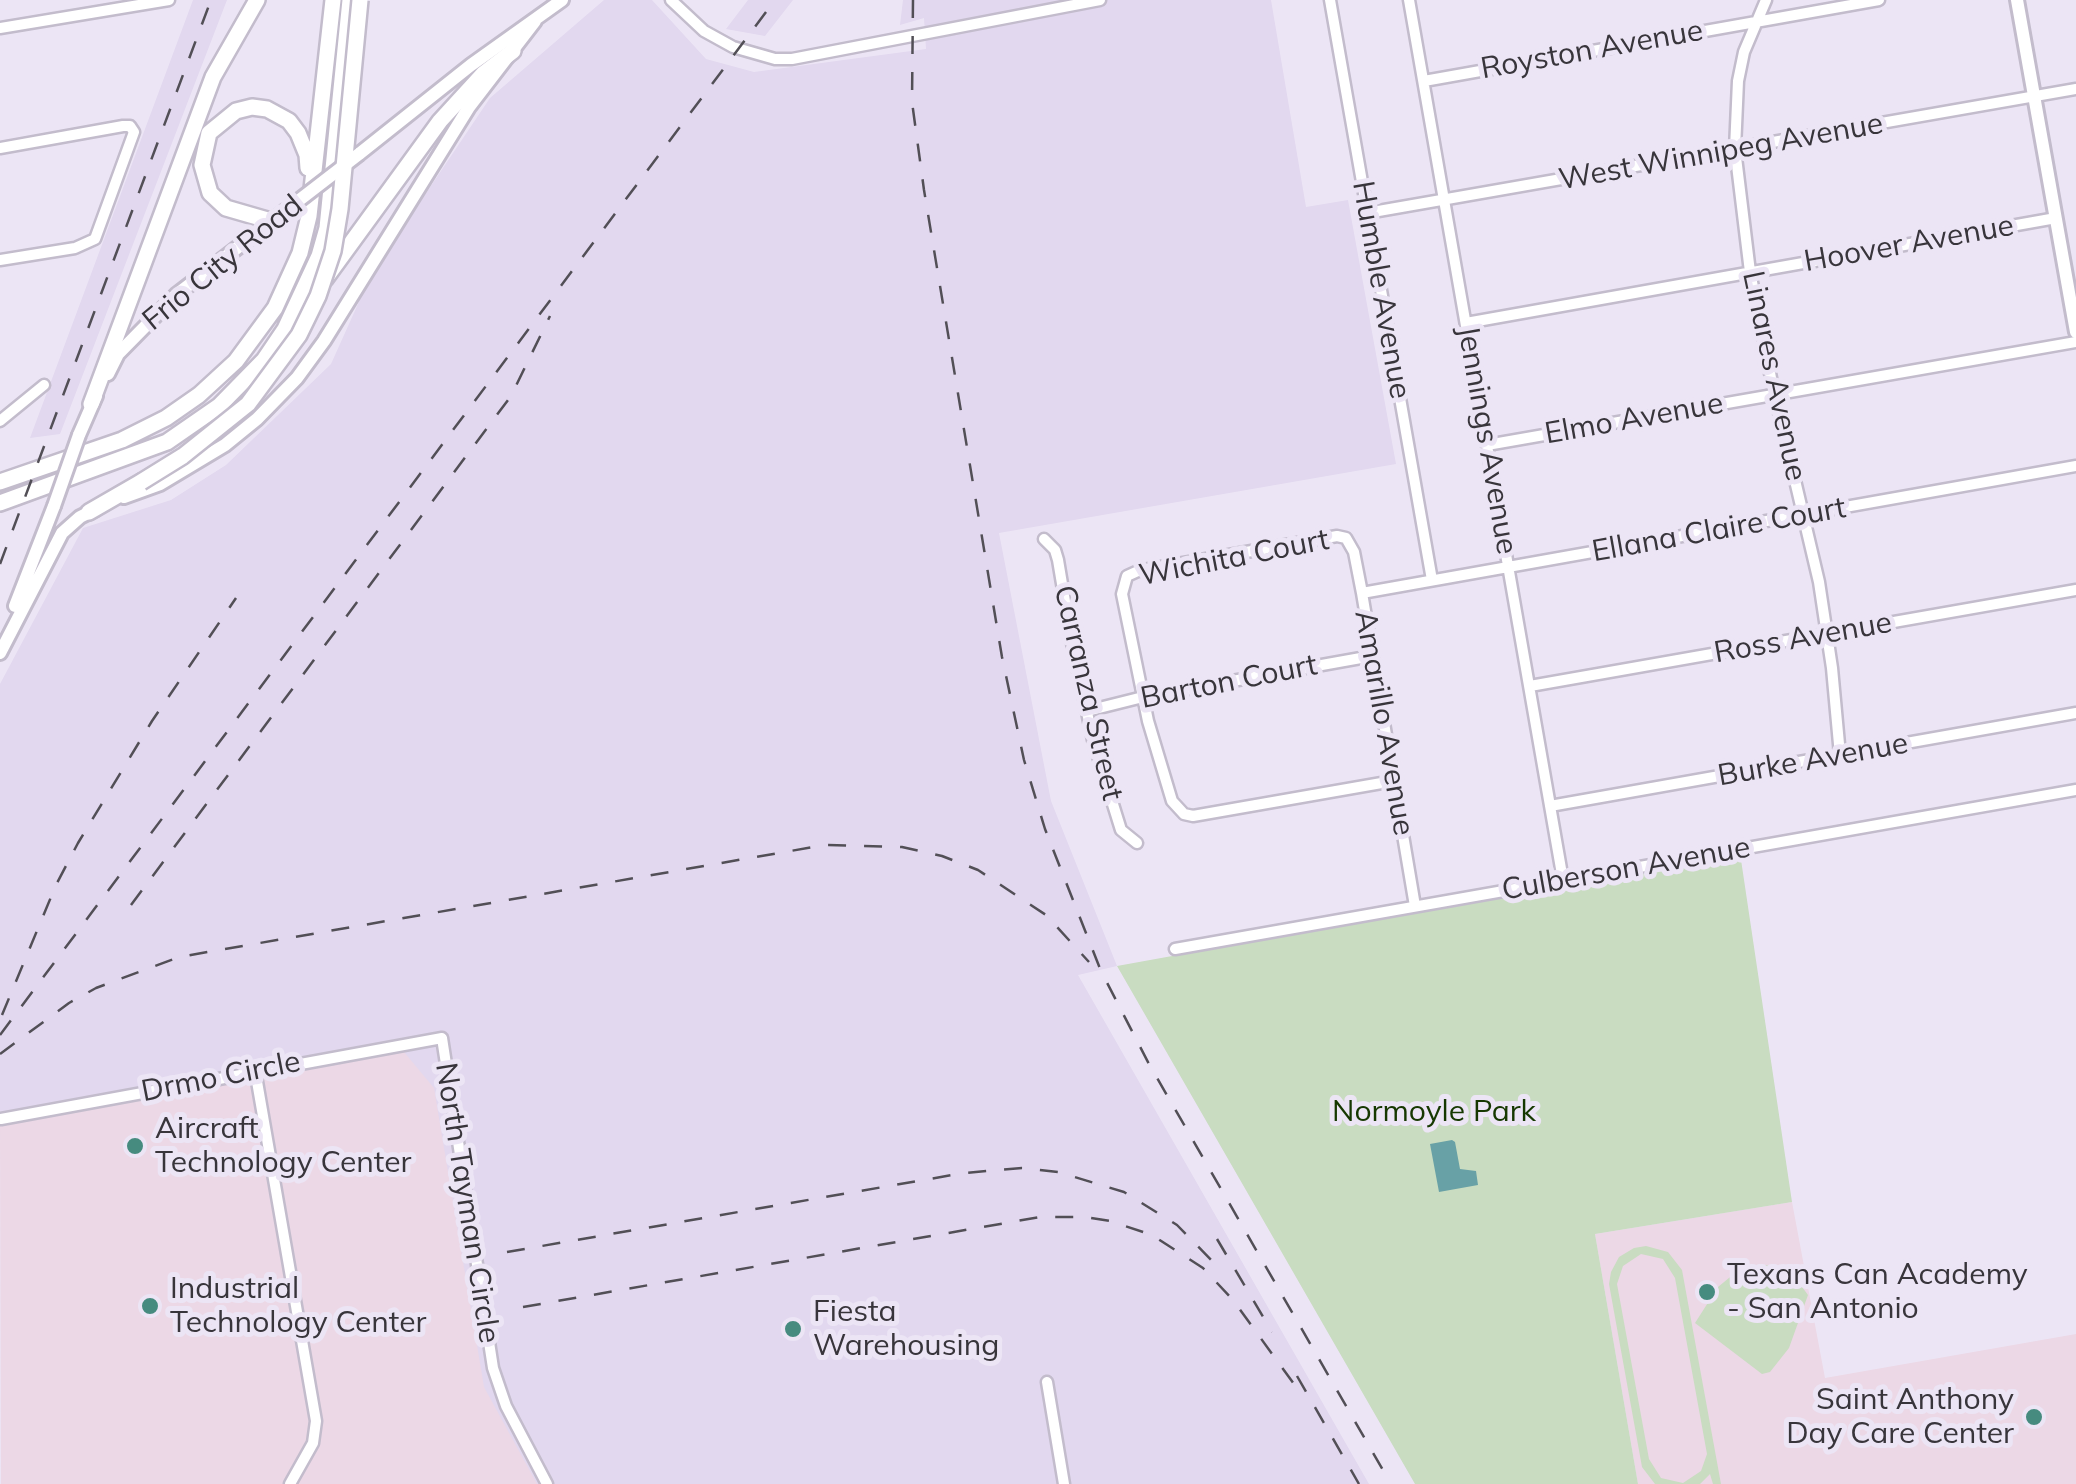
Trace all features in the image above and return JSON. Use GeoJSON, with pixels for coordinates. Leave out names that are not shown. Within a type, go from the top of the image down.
{"type":"FeatureCollection","features":[{"type":"Feature","properties":{"kind":"highway"},"geometry":{"type":"LineString","coordinates":[[91,404],[213,77],[256,0]]}},
{"type":"Feature","properties":{"kind":"highway"},"geometry":{"type":"LineString","coordinates":[[0,482],[133,434],[166,418],[220,378],[275,308],[300,254],[310,211],[333,0]]}},
{"type":"Feature","properties":{"kind":"highway"},"geometry":{"type":"LineString","coordinates":[[285,329],[320,256],[327,228],[350,0]]}},
{"type":"Feature","properties":{"kind":"highway"},"geometry":{"type":"LineString","coordinates":[[89,512],[194,448],[248,404],[291,347],[318,296],[333,251],[340,208],[360,0]]}},
{"type":"Feature","properties":{"kind":"highway"},"geometry":{"type":"LineString","coordinates":[[0,503],[166,442],[219,406],[264,360],[440,121],[483,74],[513,51]]}},
{"type":"Feature","properties":{"kind":"highway"},"geometry":{"type":"LineString","coordinates":[[271,221],[226,208],[210,193],[206,182],[202,154],[208,133],[236,111],[267,109],[288,122],[298,134],[308,154],[310,211]]}},
{"type":"Feature","properties":{"kind":"main road","name":"Frio City Road"},"geometry":{"type":"LineString","coordinates":[[0,650],[70,524],[193,466],[242,432],[285,392],[324,341],[470,107],[535,22],[562,0]]}},
{"type":"Feature","properties":{"kind":"main road"},"geometry":{"type":"LineString","coordinates":[[2018,0],[2076,332]]}},
{"type":"Feature","properties":{"kind":"main road","name":"Frio City Road"},"geometry":{"type":"LineString","coordinates":[[0,650],[91,404],[118,354],[176,295],[471,65],[527,23],[535,22]]}},
{"type":"Feature","properties":{"kind":"main road"},"geometry":{"type":"LineString","coordinates":[[52,512],[55,525],[70,524]]}},
{"type":"Feature","properties":{"kind":"street"},"geometry":{"type":"LineString","coordinates":[[68,0],[70,16]]}},
{"type":"Feature","properties":{"kind":"street"},"geometry":{"type":"LineString","coordinates":[[0,28],[169,0]]}},
{"type":"Feature","properties":{"kind":"street"},"geometry":{"type":"LineString","coordinates":[[671,0],[704,30],[732,47],[775,59],[792,59],[1100,0]]}},
{"type":"Feature","properties":{"kind":"street","name":"Humble Avenue"},"geometry":{"type":"LineString","coordinates":[[1330,0],[1432,580]]}},
{"type":"Feature","properties":{"kind":"street","name":"Jennings Avenue"},"geometry":{"type":"LineString","coordinates":[[1409,0],[1563,880]]}},
{"type":"Feature","properties":{"kind":"street","name":"Linares Avenue"},"geometry":{"type":"LineString","coordinates":[[1766,0],[1744,52],[1738,81],[1735,149],[1750,272],[1805,514],[1827,634],[1840,755]]}},
{"type":"Feature","properties":{"kind":"street","name":"Royston Avenue"},"geometry":{"type":"LineString","coordinates":[[1424,81],[1879,0]]}},
{"type":"Feature","properties":{"kind":"street","name":"West Winnipeg Avenue"},"geometry":{"type":"LineString","coordinates":[[1367,213],[2076,89]]}},
{"type":"Feature","properties":{"kind":"street"},"geometry":{"type":"LineString","coordinates":[[0,148],[123,126],[133,128],[132,141],[95,238],[75,248],[0,260]]}},
{"type":"Feature","properties":{"kind":"street","name":"Hoover Avenue"},"geometry":{"type":"LineString","coordinates":[[1466,322],[2056,218]]}},
{"type":"Feature","properties":{"kind":"street","name":"Elmo Avenue"},"geometry":{"type":"LineString","coordinates":[[1487,445],[2076,342]]}},
{"type":"Feature","properties":{"kind":"street"},"geometry":{"type":"LineString","coordinates":[[0,421],[44,385]]}},
{"type":"Feature","properties":{"kind":"street","name":"Ellana Claire Court"},"geometry":{"type":"LineString","coordinates":[[1362,593],[2076,466]]}},
{"type":"Feature","properties":{"kind":"street","name":"Wichita Court"},"geometry":{"type":"LineString","coordinates":[[1143,697],[1122,585],[1127,576],[1138,570],[1337,536],[1349,542]]}},
{"type":"Feature","properties":{"kind":"street","name":"Carranza Street"},"geometry":{"type":"LineString","coordinates":[[1044,539],[1055,550],[1058,560],[1086,711],[1121,830],[1138,843]]}},
{"type":"Feature","properties":{"kind":"street","name":"Amarillo Avenue"},"geometry":{"type":"LineString","coordinates":[[1349,542],[1362,593],[1415,906]]}},
{"type":"Feature","properties":{"kind":"street","name":"Ross Avenue"},"geometry":{"type":"LineString","coordinates":[[1530,686],[2076,590]]}},
{"type":"Feature","properties":{"kind":"street","name":"Barton Court"},"geometry":{"type":"LineString","coordinates":[[1086,711],[1372,656]]}},
{"type":"Feature","properties":{"kind":"street"},"geometry":{"type":"LineString","coordinates":[[1143,697],[1176,808],[1193,816],[1393,781]]}},
{"type":"Feature","properties":{"kind":"street","name":"Burke Avenue"},"geometry":{"type":"LineString","coordinates":[[1550,806],[2076,713]]}},
{"type":"Feature","properties":{"kind":"street","name":"Culberson Avenue"},"geometry":{"type":"LineString","coordinates":[[1175,949],[2076,790]]}},
{"type":"Feature","properties":{"kind":"street","name":"Drmo Circle"},"geometry":{"type":"LineString","coordinates":[[0,1119],[442,1038]]}},
{"type":"Feature","properties":{"kind":"street","name":"North Tayman Circle"},"geometry":{"type":"LineString","coordinates":[[442,1038],[492,1368],[506,1406],[547,1484]]}},
{"type":"Feature","properties":{"kind":"street"},"geometry":{"type":"LineString","coordinates":[[254,1070],[316,1421],[313,1443],[287,1484]]}},
{"type":"Feature","properties":{"kind":"street"},"geometry":{"type":"LineString","coordinates":[[1047,1382],[1064,1484]]}},
{"type":"Feature","properties":{"kind":"shaded area"},"geometry":{"type":"Polygon","coordinates":[[[193,0],[227,0],[60,434],[30,438],[193,0]]]}},
{"type":"Feature","properties":{"kind":"shaded area"},"geometry":{"type":"Polygon","coordinates":[[[604,0],[652,0],[706,59],[754,72],[926,49],[924,18],[900,25],[903,0],[1271,0],[1306,207],[1348,200],[1396,464],[999,533],[1051,801],[1117,966],[1078,975],[1369,1484],[273,1484],[0,1122],[0,684],[83,528],[171,500],[226,465],[331,364],[371,275],[490,98],[604,0]]]}},
{"type":"Feature","properties":{"kind":"shaded area"},"geometry":{"type":"Polygon","coordinates":[[[748,0],[793,0],[765,36],[726,29],[748,0]]]}},
{"type":"Feature","properties":{"kind":"shaded area"},"geometry":{"type":"Polygon","coordinates":[[[404,1052],[434,1088],[484,1387],[537,1484],[1,1484],[0,1122],[404,1052]]]}},
{"type":"Feature","properties":{"kind":"shaded area"},"geometry":{"type":"Polygon","coordinates":[[[1452,1140],[1460,1169],[1476,1171],[1478,1185],[1439,1192],[1430,1144],[1452,1140]]]}},
{"type":"Feature","properties":{"kind":"shaded area","name":"Texans Can Academy - San Antonio"},"geometry":{"type":"Polygon","coordinates":[[[1792,1202],[1825,1378],[2076,1334],[2076,1484],[1638,1484],[1595,1234],[1792,1202]]]}},
{"type":"Feature","properties":{"kind":"green space","name":"Normoyle Park"},"geometry":{"type":"Polygon","coordinates":[[[1740,853],[1792,1202],[1595,1234],[1638,1484],[1415,1484],[1117,966],[1740,853]]]}},
{"type":"Feature","properties":{"kind":"green space"},"geometry":{"type":"Polygon","coordinates":[[[1646,1246],[1668,1252],[1682,1270],[1721,1484],[1713,1484],[1710,1474],[1700,1484],[1655,1484],[1642,1467],[1609,1284],[1619,1257],[1646,1246]],[[1641,1254],[1623,1266],[1617,1284],[1649,1459],[1661,1478],[1683,1483],[1701,1471],[1707,1454],[1675,1278],[1663,1259],[1641,1254]]]}},
{"type":"Feature","properties":{"kind":"green space"},"geometry":{"type":"Polygon","coordinates":[[[1766,1265],[1794,1276],[1808,1295],[1789,1348],[1770,1372],[1762,1374],[1695,1323],[1718,1287],[1735,1273],[1766,1265]]]}},
{"type":"Feature","properties":{"kind":"railway"},"geometry":{"type":"LineString","coordinates":[[0,564],[211,0]]}},
{"type":"Feature","properties":{"kind":"railway"},"geometry":{"type":"LineString","coordinates":[[0,1035],[775,0]]}},
{"type":"Feature","properties":{"kind":"railway"},"geometry":{"type":"LineString","coordinates":[[913,0],[912,102],[924,190],[1002,657],[1024,760],[1045,829],[1101,971],[1149,1064],[1391,1484]]}},
{"type":"Feature","properties":{"kind":"railway"},"geometry":{"type":"LineString","coordinates":[[131,905],[511,396],[550,316]]}},
{"type":"Feature","properties":{"kind":"railway"},"geometry":{"type":"LineString","coordinates":[[2,1015],[56,885],[78,843],[152,721],[236,598]]}},
{"type":"Feature","properties":{"kind":"railway"},"geometry":{"type":"LineString","coordinates":[[0,1054],[96,988],[179,957],[825,845],[902,847],[978,870],[1046,915],[1089,962]]}},
{"type":"Feature","properties":{"kind":"railway"},"geometry":{"type":"LineString","coordinates":[[507,1252],[964,1173],[1022,1168],[1058,1172],[1124,1192],[1177,1225],[1219,1268]]}},
{"type":"Feature","properties":{"kind":"railway"},"geometry":{"type":"LineString","coordinates":[[523,1307],[1040,1217],[1085,1217],[1152,1235],[1203,1268],[1233,1300],[1299,1391]]}},
{"type":"Feature","properties":{"kind":"railway"},"geometry":{"type":"LineString","coordinates":[[1217,1239],[1272,1332]]}},
{"type":"Feature","properties":{"kind":"railway"},"geometry":{"type":"LineString","coordinates":[[1297,1376],[1359,1484]]}},
{"type":"Feature","properties":{"kind":"place","name":"Aircraft Technology Center"},"geometry":{"type":"Point","coordinates":[135,1146]}},
{"type":"Feature","properties":{"kind":"place","name":"Texans Can Academy - San Antonio"},"geometry":{"type":"Point","coordinates":[1707,1292]}},
{"type":"Feature","properties":{"kind":"place","name":"Industrial Technology Center"},"geometry":{"type":"Point","coordinates":[150,1306]}},
{"type":"Feature","properties":{"kind":"place","name":"Fiesta Warehousing"},"geometry":{"type":"Point","coordinates":[793,1329]}},
{"type":"Feature","properties":{"kind":"place","name":"Saint Anthony Day Care Center"},"geometry":{"type":"Point","coordinates":[2034,1417]}}]}
